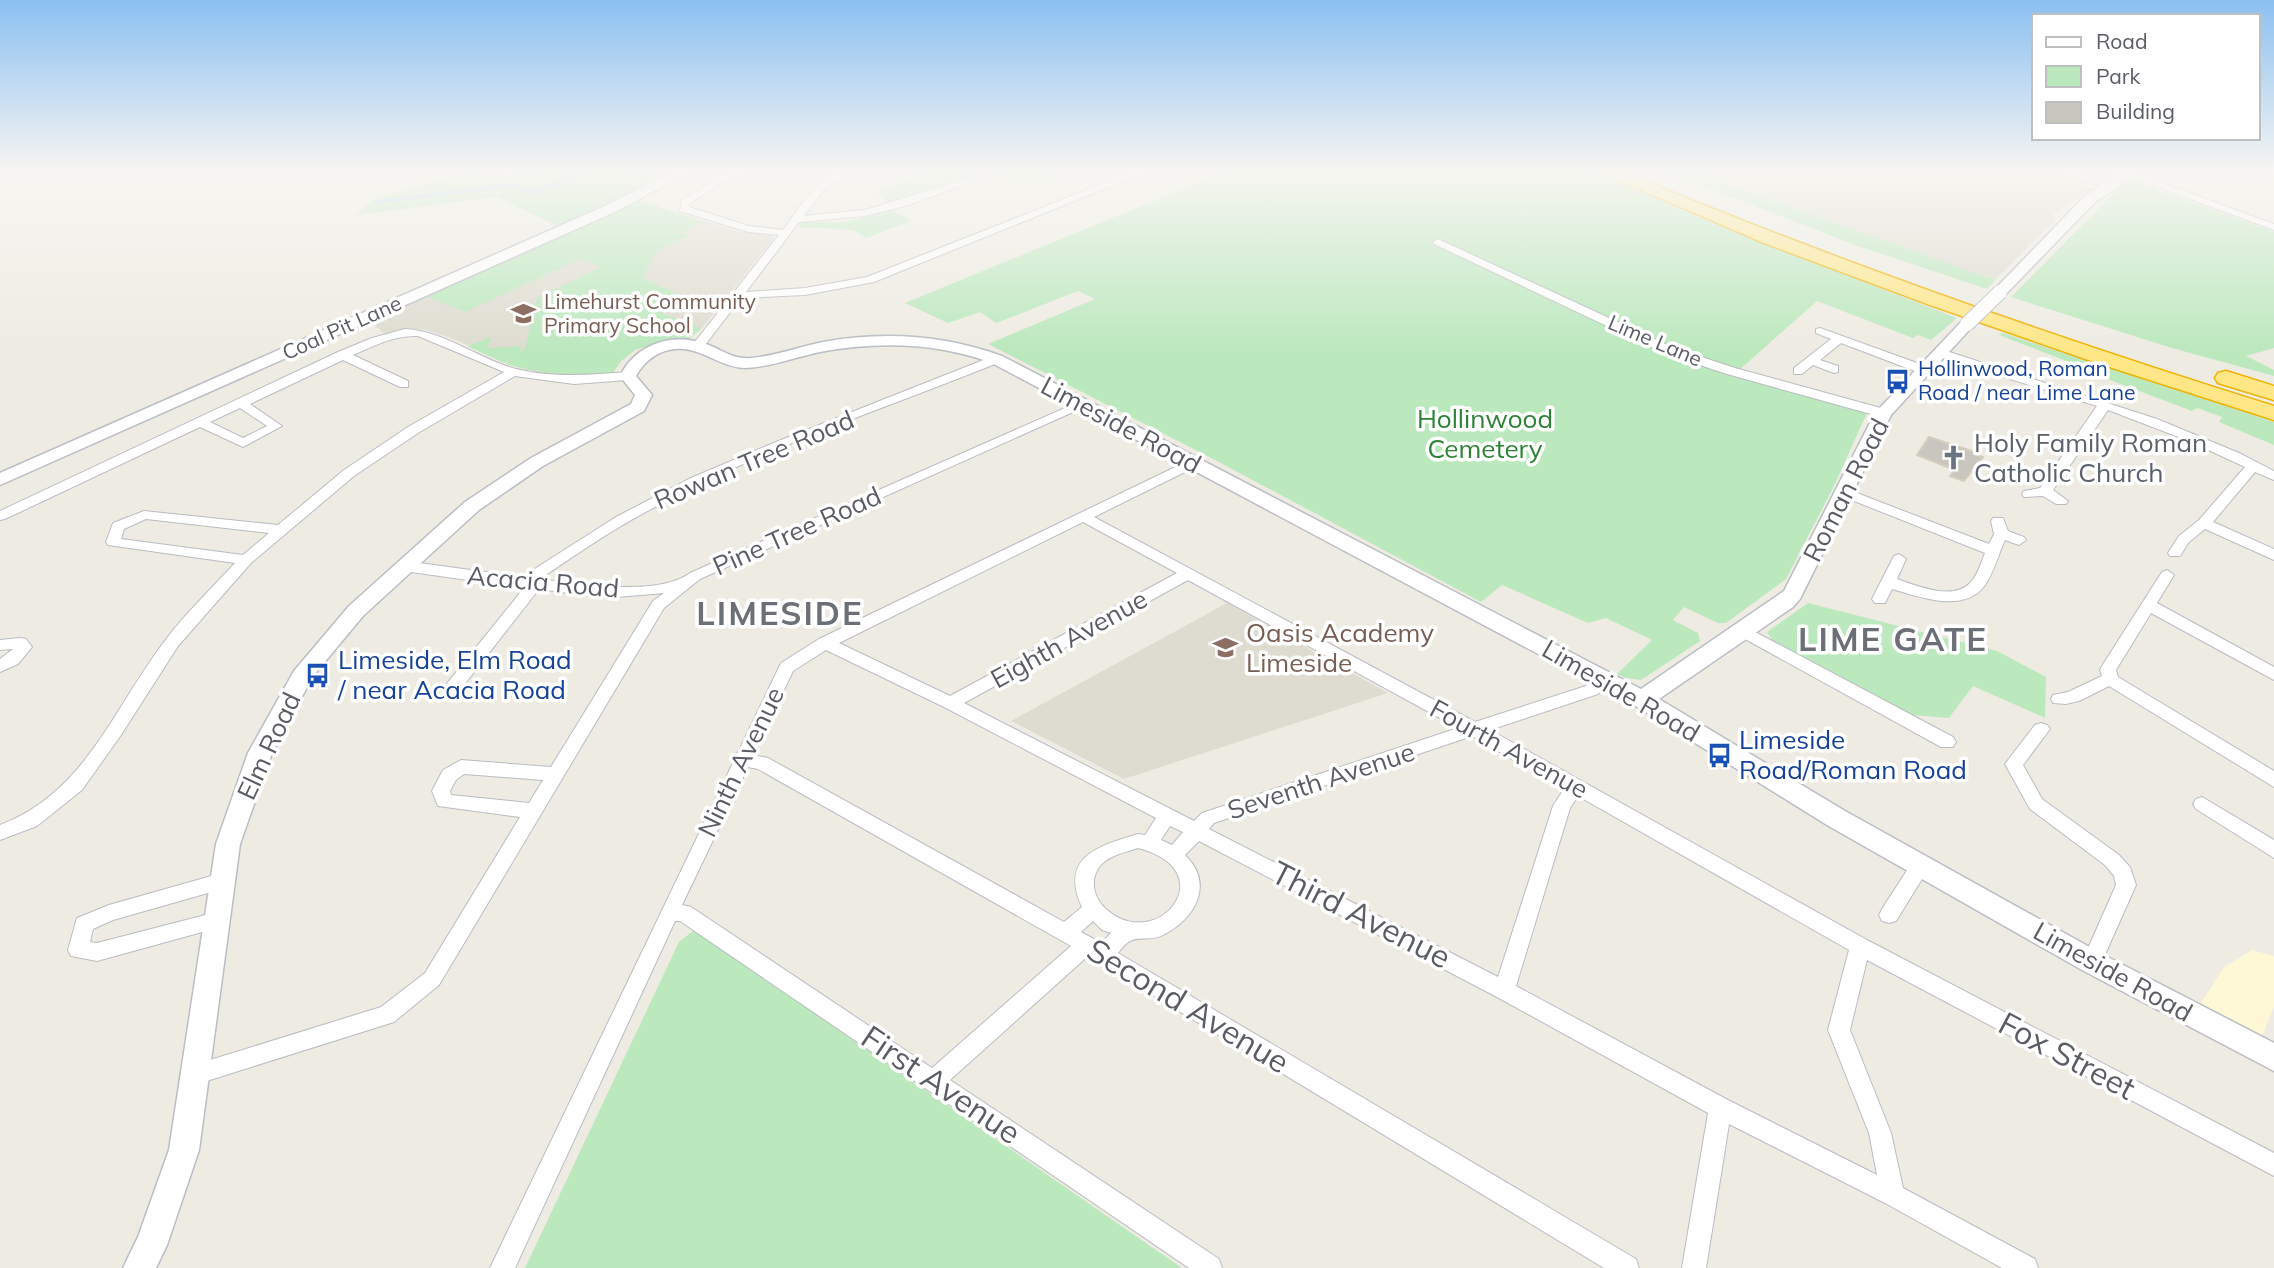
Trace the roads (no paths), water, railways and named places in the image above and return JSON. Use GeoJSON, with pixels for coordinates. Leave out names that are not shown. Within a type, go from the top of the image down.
{"type":"FeatureCollection","features":[{"type":"Feature","properties":{"kind":"highway"},"geometry":{"type":"LineString","coordinates":[[1748,231],[2044,339],[2274,414]]}},
{"type":"Feature","properties":{"kind":"highway"},"geometry":{"type":"LineString","coordinates":[[1794,231],[1954,291],[2196,369],[2274,390]]}},
{"type":"Feature","properties":{"kind":"highway"},"geometry":{"type":"LineString","coordinates":[[2044,339],[2274,407]]}},
{"type":"Feature","properties":{"kind":"street","name":"Coal Pit Lane"},"geometry":{"type":"LineString","coordinates":[[0,480],[560,231]]}},
{"type":"Feature","properties":{"kind":"street"},"geometry":{"type":"LineString","coordinates":[[769,231],[787,233]]}},
{"type":"Feature","properties":{"kind":"street"},"geometry":{"type":"LineString","coordinates":[[739,295],[783,295],[833,289],[870,280],[993,231]]}},
{"type":"Feature","properties":{"kind":"street","name":"Roman Road"},"geometry":{"type":"LineString","coordinates":[[1642,699],[1786,602],[1793,594],[1883,413],[2059,231]]}},
{"type":"Feature","properties":{"kind":"street"},"geometry":{"type":"LineString","coordinates":[[0,516],[342,355],[376,340],[405,332],[420,334],[513,372],[574,380],[628,376],[633,364],[644,354],[660,348],[698,346],[787,233]]}},
{"type":"Feature","properties":{"kind":"street","name":"Lime Lane"},"geometry":{"type":"LineString","coordinates":[[1438,242],[1670,351],[1731,371],[1883,413]]}},
{"type":"Feature","properties":{"kind":"street"},"geometry":{"type":"LineString","coordinates":[[1820,331],[1838,340],[1924,370]]}},
{"type":"Feature","properties":{"kind":"street"},"geometry":{"type":"LineString","coordinates":[[1798,371],[1838,340]]}},
{"type":"Feature","properties":{"kind":"street","name":"Limeside Road"},"geometry":{"type":"LineString","coordinates":[[698,346],[724,360],[740,363],[827,346],[900,342],[953,345],[973,349],[996,359],[1604,678],[1920,866],[2092,962],[2274,1058]]}},
{"type":"Feature","properties":{"kind":"street"},"geometry":{"type":"LineString","coordinates":[[1940,353],[2203,440],[2274,476]]}},
{"type":"Feature","properties":{"kind":"street"},"geometry":{"type":"LineString","coordinates":[[342,355],[404,384]]}},
{"type":"Feature","properties":{"kind":"street","name":"Rowan Tree Road"},"geometry":{"type":"LineString","coordinates":[[447,695],[529,584],[597,533],[713,474],[996,359]]}},
{"type":"Feature","properties":{"kind":"street"},"geometry":{"type":"LineString","coordinates":[[1812,361],[1834,369]]}},
{"type":"Feature","properties":{"kind":"street"},"geometry":{"type":"LineString","coordinates":[[0,833],[32,821],[76,785],[115,731],[172,642],[246,560],[349,473],[413,430],[513,372]]}},
{"type":"Feature","properties":{"kind":"street","name":"Elm Road"},"geometry":{"type":"LineString","coordinates":[[139,1268],[151,1245],[184,1150],[228,844],[260,753],[305,671],[356,611],[472,506],[526,469],[638,407],[644,395],[628,376]]}},
{"type":"Feature","properties":{"kind":"street"},"geometry":{"type":"LineString","coordinates":[[199,422],[243,443],[276,426],[240,403]]}},
{"type":"Feature","properties":{"kind":"street","name":"Pine Tree Road"},"geometry":{"type":"LineString","coordinates":[[194,1075],[387,1015],[432,979],[658,606],[695,576],[1084,404]]}},
{"type":"Feature","properties":{"kind":"street"},"geometry":{"type":"LineString","coordinates":[[2045,491],[2104,406]]}},
{"type":"Feature","properties":{"kind":"street","name":"Ninth Avenue"},"geometry":{"type":"LineString","coordinates":[[502,1268],[787,667],[825,643],[1192,463]]}},
{"type":"Feature","properties":{"kind":"street"},"geometry":{"type":"LineString","coordinates":[[2175,553],[2184,539],[2204,523],[2254,465]]}},
{"type":"Feature","properties":{"kind":"street"},"geometry":{"type":"LineString","coordinates":[[2029,494],[2045,491],[2061,501]]}},
{"type":"Feature","properties":{"kind":"street"},"geometry":{"type":"LineString","coordinates":[[1844,492],[1991,550]]}},
{"type":"Feature","properties":{"kind":"street"},"geometry":{"type":"LineString","coordinates":[[246,560],[113,542],[118,526],[144,516],[281,530]]}},
{"type":"Feature","properties":{"kind":"street","name":"Fourth Avenue"},"geometry":{"type":"LineString","coordinates":[[1082,516],[1393,684],[1860,946]]}},
{"type":"Feature","properties":{"kind":"street"},"geometry":{"type":"LineString","coordinates":[[2204,523],[2274,555]]}},
{"type":"Feature","properties":{"kind":"street"},"geometry":{"type":"LineString","coordinates":[[1889,582],[1938,596],[1965,593],[1979,582],[2000,527],[2019,540]]}},
{"type":"Feature","properties":{"kind":"street"},"geometry":{"type":"LineString","coordinates":[[1880,599],[1899,559]]}},
{"type":"Feature","properties":{"kind":"street","name":"Acacia Road"},"geometry":{"type":"LineString","coordinates":[[404,566],[605,593],[683,586]]}},
{"type":"Feature","properties":{"kind":"street","name":"Eighth Avenue"},"geometry":{"type":"LineString","coordinates":[[950,704],[1187,574]]}},
{"type":"Feature","properties":{"kind":"street"},"geometry":{"type":"LineString","coordinates":[[2111,680],[2108,670],[2166,575]]}},
{"type":"Feature","properties":{"kind":"street"},"geometry":{"type":"LineString","coordinates":[[2148,606],[2166,613],[2274,674]]}},
{"type":"Feature","properties":{"kind":"street"},"geometry":{"type":"LineString","coordinates":[[1742,631],[1947,742]]}},
{"type":"Feature","properties":{"kind":"street"},"geometry":{"type":"LineString","coordinates":[[0,645],[20,643],[24,647],[12,660],[0,666]]}},
{"type":"Feature","properties":{"kind":"street","name":"Third Avenue"},"geometry":{"type":"LineString","coordinates":[[825,643],[950,704],[1504,990],[1720,1108],[1893,1195],[2026,1268]]}},
{"type":"Feature","properties":{"kind":"street","name":"Seventh Avenue"},"geometry":{"type":"LineString","coordinates":[[1175,854],[1208,818],[1592,690],[1604,678]]}},
{"type":"Feature","properties":{"kind":"street"},"geometry":{"type":"LineString","coordinates":[[2059,699],[2072,699],[2099,682],[2111,680],[2274,780]]}},
{"type":"Feature","properties":{"kind":"street"},"geometry":{"type":"LineString","coordinates":[[2041,729],[2014,764],[2031,799],[2112,860],[2123,873],[2126,885],[2092,962]]}},
{"type":"Feature","properties":{"kind":"street","name":"Second Avenue"},"geometry":{"type":"LineString","coordinates":[[742,759],[762,763],[1094,950],[1627,1268]]}},
{"type":"Feature","properties":{"kind":"street"},"geometry":{"type":"LineString","coordinates":[[534,811],[444,801],[441,791],[449,775],[461,767],[556,774]]}},
{"type":"Feature","properties":{"kind":"street"},"geometry":{"type":"LineString","coordinates":[[1504,990],[1562,806],[1575,787]]}},
{"type":"Feature","properties":{"kind":"street"},"geometry":{"type":"LineString","coordinates":[[2202,804],[2274,850]]}},
{"type":"Feature","properties":{"kind":"street"},"geometry":{"type":"LineString","coordinates":[[1150,843],[1167,816]]}},
{"type":"Feature","properties":{"kind":"street"},"geometry":{"type":"LineString","coordinates":[[1138,841],[1150,843],[1175,854],[1184,864],[1191,878],[1186,906],[1163,926],[1147,931],[1128,931],[1104,922],[1091,911],[1084,896],[1083,880],[1089,865],[1104,850],[1116,845],[1138,841]]}},
{"type":"Feature","properties":{"kind":"street"},"geometry":{"type":"LineString","coordinates":[[1889,915],[1920,866]]}},
{"type":"Feature","properties":{"kind":"street"},"geometry":{"type":"LineString","coordinates":[[217,920],[97,952],[78,950],[84,924],[109,913],[222,881]]}},
{"type":"Feature","properties":{"kind":"street"},"geometry":{"type":"LineString","coordinates":[[1065,934],[1091,911]]}},
{"type":"Feature","properties":{"kind":"street","name":"First Avenue"},"geometry":{"type":"LineString","coordinates":[[669,912],[684,913],[1210,1268]]}},
{"type":"Feature","properties":{"kind":"street"},"geometry":{"type":"LineString","coordinates":[[935,1080],[1094,950],[1128,931]]}},
{"type":"Feature","properties":{"kind":"street"},"geometry":{"type":"LineString","coordinates":[[1860,946],[1839,1030],[1880,1133],[1893,1195]]}},
{"type":"Feature","properties":{"kind":"street","name":"Fox Street"},"geometry":{"type":"LineString","coordinates":[[1860,946],[2274,1165]]}},
{"type":"Feature","properties":{"kind":"street"},"geometry":{"type":"LineString","coordinates":[[1694,1268],[1720,1108]]}},
{"type":"Feature","properties":{"kind":"place","name":"Limehurst Community Primary School"},"geometry":{"type":"Point","coordinates":[524,314]}},
{"type":"Feature","properties":{"kind":"place","name":"Hollinwood, Roman Road / near Lime Lane"},"geometry":{"type":"Point","coordinates":[1898,381]}},
{"type":"Feature","properties":{"kind":"place","name":"Holy Family Roman Catholic Church"},"geometry":{"type":"Point","coordinates":[1954,458]}},
{"type":"Feature","properties":{"kind":"place","name":"Oasis Academy Limeside"},"geometry":{"type":"Point","coordinates":[1226,648]}},
{"type":"Feature","properties":{"kind":"place","name":"Limeside, Elm Road / near Acacia Road"},"geometry":{"type":"Point","coordinates":[318,675]}},
{"type":"Feature","properties":{"kind":"place","name":"Limeside Road/Roman Road"},"geometry":{"type":"Point","coordinates":[1719,755]}},
{"type":"Feature","properties":{"kind":"district","name":"LIMESIDE"},"geometry":{"type":"Point","coordinates":[780,613]}},
{"type":"Feature","properties":{"kind":"district","name":"LIME GATE"},"geometry":{"type":"Point","coordinates":[1893,639]}},
{"type":"Feature","properties":{"kind":"park label","name":"Hollinwood Cemetery"},"geometry":{"type":"Point","coordinates":[1485,434]}}]}
